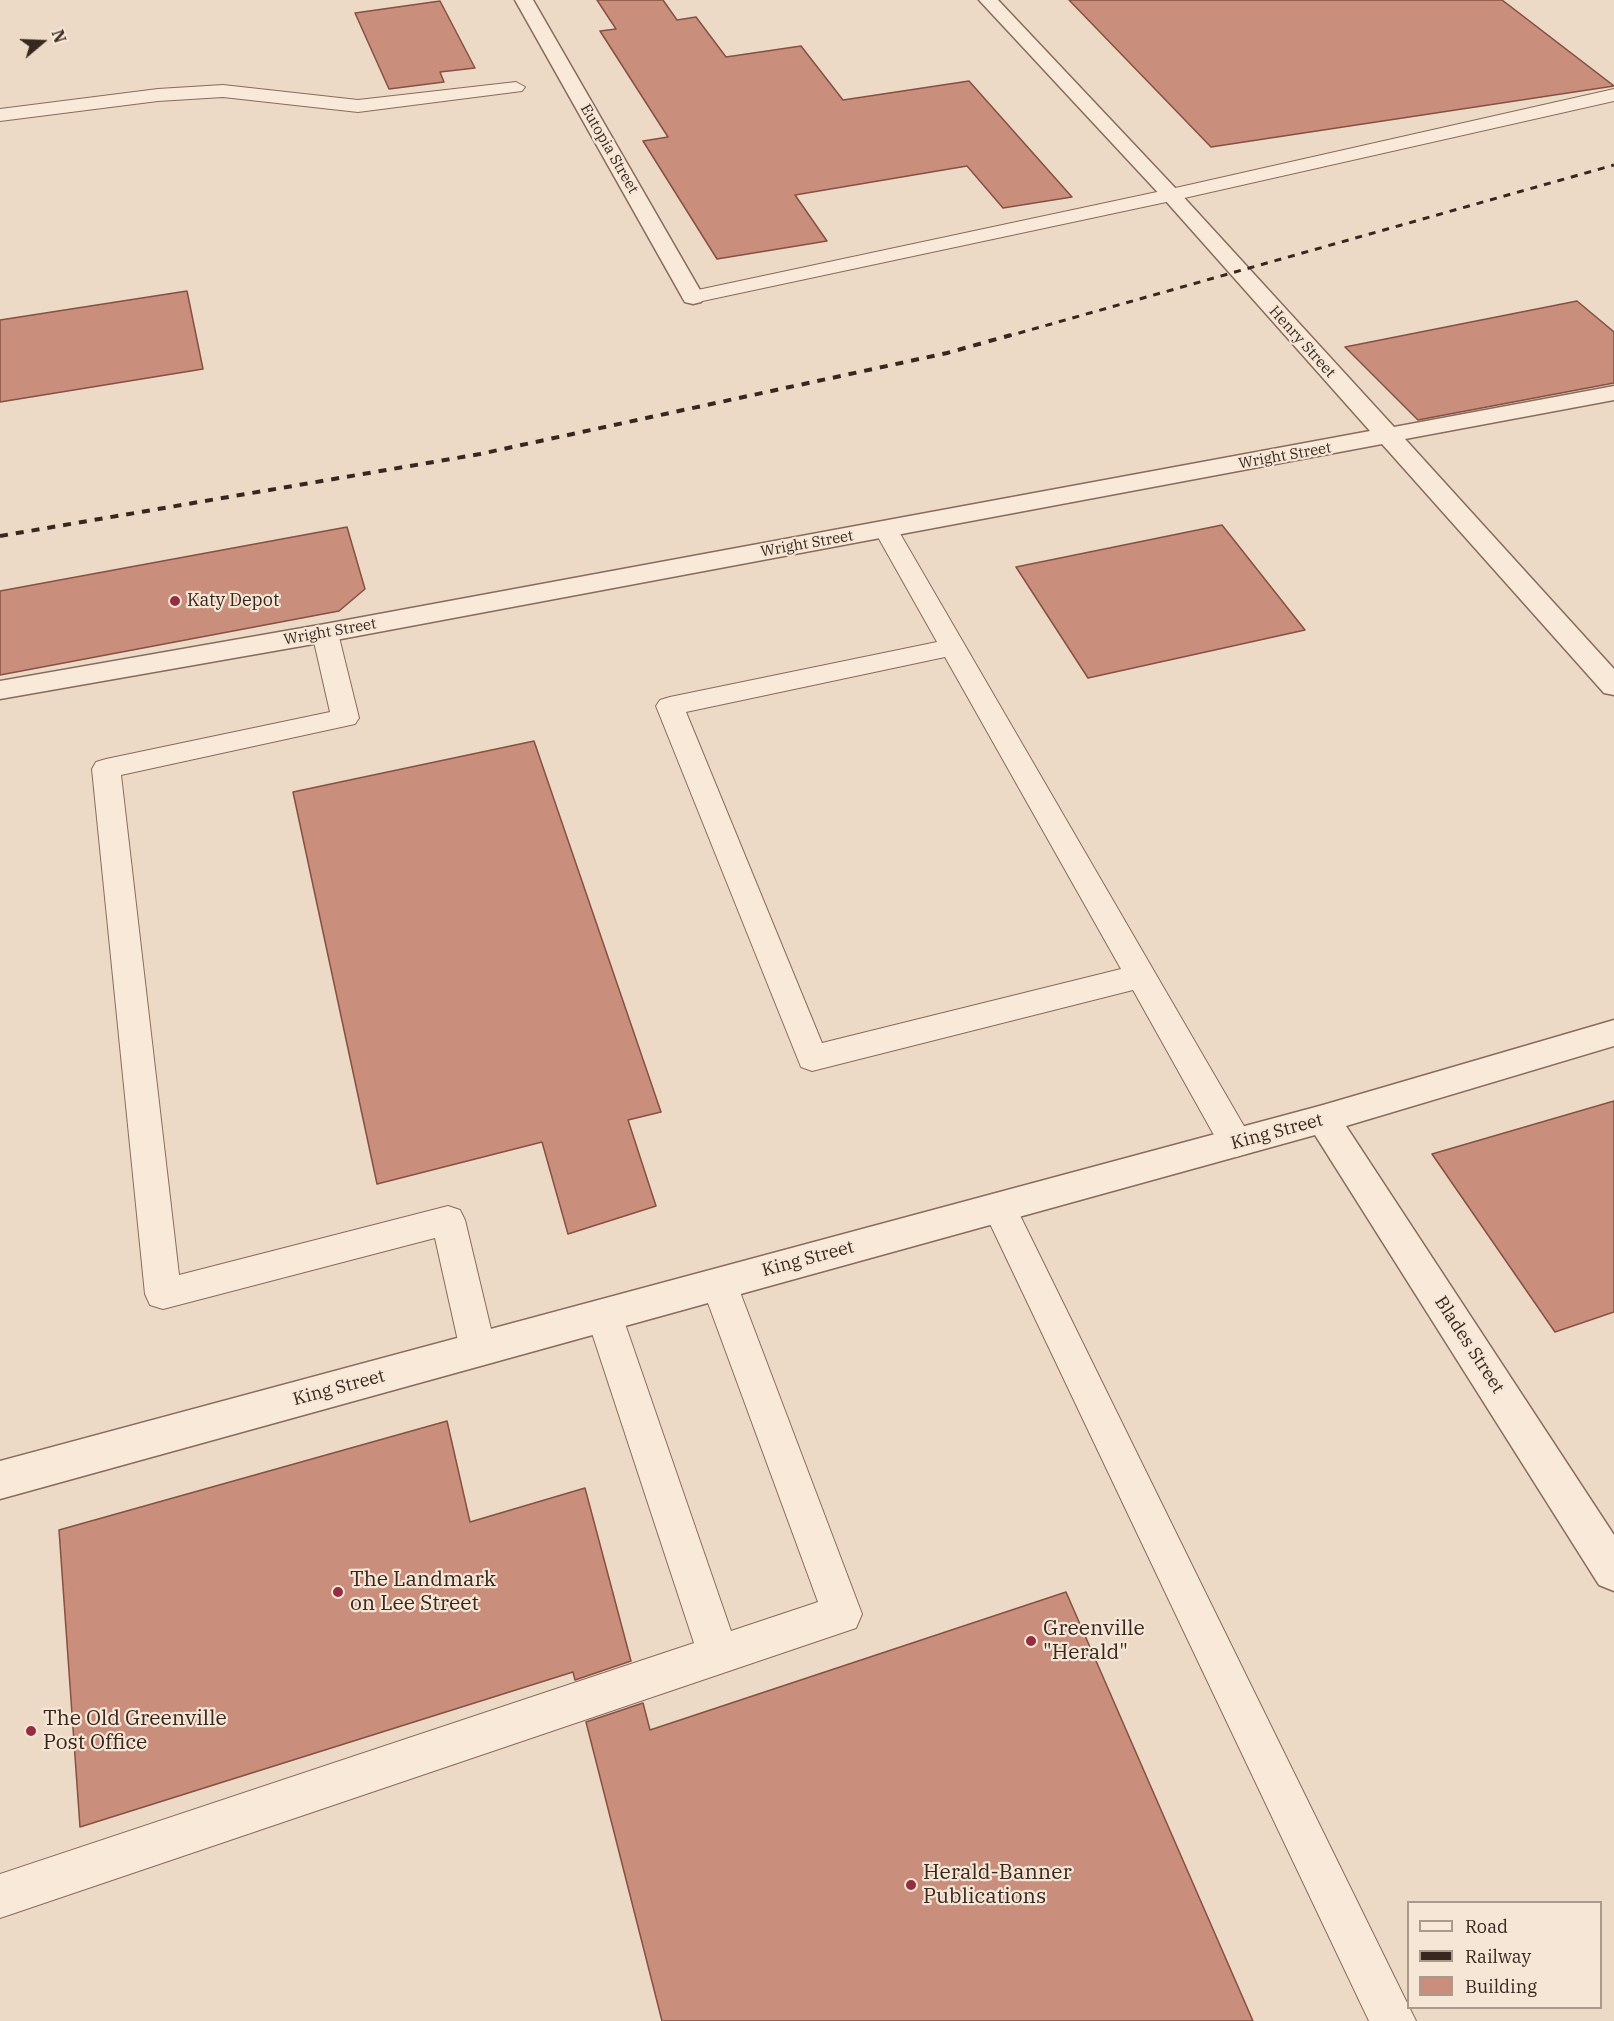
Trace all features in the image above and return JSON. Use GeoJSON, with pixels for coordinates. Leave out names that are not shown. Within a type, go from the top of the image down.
{"type":"FeatureCollection","features":[{"type":"Feature","properties":{"kind":"street","name":"Eutopia Street"},"geometry":{"type":"LineString","coordinates":[[524,0],[693,297]]}},
{"type":"Feature","properties":{"kind":"street","name":"Henry Street"},"geometry":{"type":"LineString","coordinates":[[988,0],[1171,195],[1614,686]]}},
{"type":"Feature","properties":{"kind":"street","name":"Wright Street"},"geometry":{"type":"LineString","coordinates":[[0,690],[886,530],[1614,393]]}},
{"type":"Feature","properties":{"kind":"street","name":"King Street"},"geometry":{"type":"LineString","coordinates":[[0,1480],[1323,1119],[1614,1033]]}},
{"type":"Feature","properties":{"kind":"street","name":"Blades Street"},"geometry":{"type":"LineString","coordinates":[[1323,1119],[1614,1571]]}},
{"type":"Feature","properties":{"kind":"lane"},"geometry":{"type":"LineString","coordinates":[[0,115],[158,95],[223,91],[358,106],[516,87]]}},
{"type":"Feature","properties":{"kind":"lane"},"geometry":{"type":"LineString","coordinates":[[693,297],[1171,195],[1614,95]]}},
{"type":"Feature","properties":{"kind":"lane"},"geometry":{"type":"LineString","coordinates":[[886,530],[1236,1143]]}},
{"type":"Feature","properties":{"kind":"lane"},"geometry":{"type":"LineString","coordinates":[[325,633],[345,718],[106,769],[163,1294],[448,1220],[478,1350]]}},
{"type":"Feature","properties":{"kind":"lane"},"geometry":{"type":"LineString","coordinates":[[954,647],[669,706],[812,1058],[1141,976]]}},
{"type":"Feature","properties":{"kind":"lane"},"geometry":{"type":"LineString","coordinates":[[999,1207],[1393,2021]]}},
{"type":"Feature","properties":{"kind":"lane"},"geometry":{"type":"LineString","coordinates":[[0,1896],[842,1614],[719,1284]]}},
{"type":"Feature","properties":{"kind":"lane"},"geometry":{"type":"LineString","coordinates":[[604,1315],[718,1656]]}},
{"type":"Feature","properties":{"kind":"building"},"geometry":{"type":"Polygon","coordinates":[[[597,0],[663,0],[677,20],[696,17],[726,57],[801,46],[843,100],[969,81],[1072,197],[1003,208],[967,166],[795,195],[827,241],[717,259],[643,141],[668,137],[600,31],[616,29],[597,0]]]}},
{"type":"Feature","properties":{"kind":"building"},"geometry":{"type":"Polygon","coordinates":[[[1069,0],[1502,0],[1614,86],[1211,147],[1069,0]]]}},
{"type":"Feature","properties":{"kind":"building"},"geometry":{"type":"Polygon","coordinates":[[[440,1],[475,68],[440,72],[444,82],[389,89],[355,13],[440,1]]]}},
{"type":"Feature","properties":{"kind":"building"},"geometry":{"type":"Polygon","coordinates":[[[187,291],[203,369],[0,402],[0,320],[187,291]]]}},
{"type":"Feature","properties":{"kind":"building"},"geometry":{"type":"Polygon","coordinates":[[[1577,301],[1614,332],[1614,383],[1418,420],[1345,347],[1577,301]]]}},
{"type":"Feature","properties":{"kind":"building"},"geometry":{"type":"Polygon","coordinates":[[[1222,525],[1305,630],[1088,678],[1016,567],[1222,525]]]}},
{"type":"Feature","properties":{"kind":"building","name":"Katy Depot"},"geometry":{"type":"Polygon","coordinates":[[[347,527],[365,589],[339,611],[0,675],[0,591],[347,527]]]}},
{"type":"Feature","properties":{"kind":"building"},"geometry":{"type":"Polygon","coordinates":[[[534,741],[661,1112],[628,1120],[656,1206],[568,1234],[542,1142],[377,1184],[293,792],[534,741]]]}},
{"type":"Feature","properties":{"kind":"building"},"geometry":{"type":"Polygon","coordinates":[[[1614,1101],[1614,1312],[1555,1332],[1432,1154],[1614,1101]]]}},
{"type":"Feature","properties":{"kind":"building","name":"The Landmark on Lee Street"},"geometry":{"type":"Polygon","coordinates":[[[447,1421],[470,1522],[585,1488],[631,1661],[575,1680],[573,1672],[80,1827],[59,1530],[447,1421]]]}},
{"type":"Feature","properties":{"kind":"building","name":"Herald-Banner Publications"},"geometry":{"type":"Polygon","coordinates":[[[1066,1592],[1253,2021],[662,2021],[586,1722],[643,1703],[650,1730],[1066,1592]]]}},
{"type":"Feature","properties":{"kind":"railway"},"geometry":{"type":"LineString","coordinates":[[1005,337],[1614,165]]}},
{"type":"Feature","properties":{"kind":"railway"},"geometry":{"type":"LineString","coordinates":[[0,536],[480,454],[947,353],[1011,335]]}},
{"type":"Feature","properties":{"kind":"place","name":"Katy Depot"},"geometry":{"type":"Point","coordinates":[175,601]}},
{"type":"Feature","properties":{"kind":"place","name":"The Landmark on Lee Street"},"geometry":{"type":"Point","coordinates":[338,1592]}},
{"type":"Feature","properties":{"kind":"place","name":"Greenville \"Herald\""},"geometry":{"type":"Point","coordinates":[1031,1641]}},
{"type":"Feature","properties":{"kind":"place","name":"The Old Greenville Post Office"},"geometry":{"type":"Point","coordinates":[31,1731]}},
{"type":"Feature","properties":{"kind":"place","name":"Herald-Banner Publications"},"geometry":{"type":"Point","coordinates":[911,1885]}}]}
